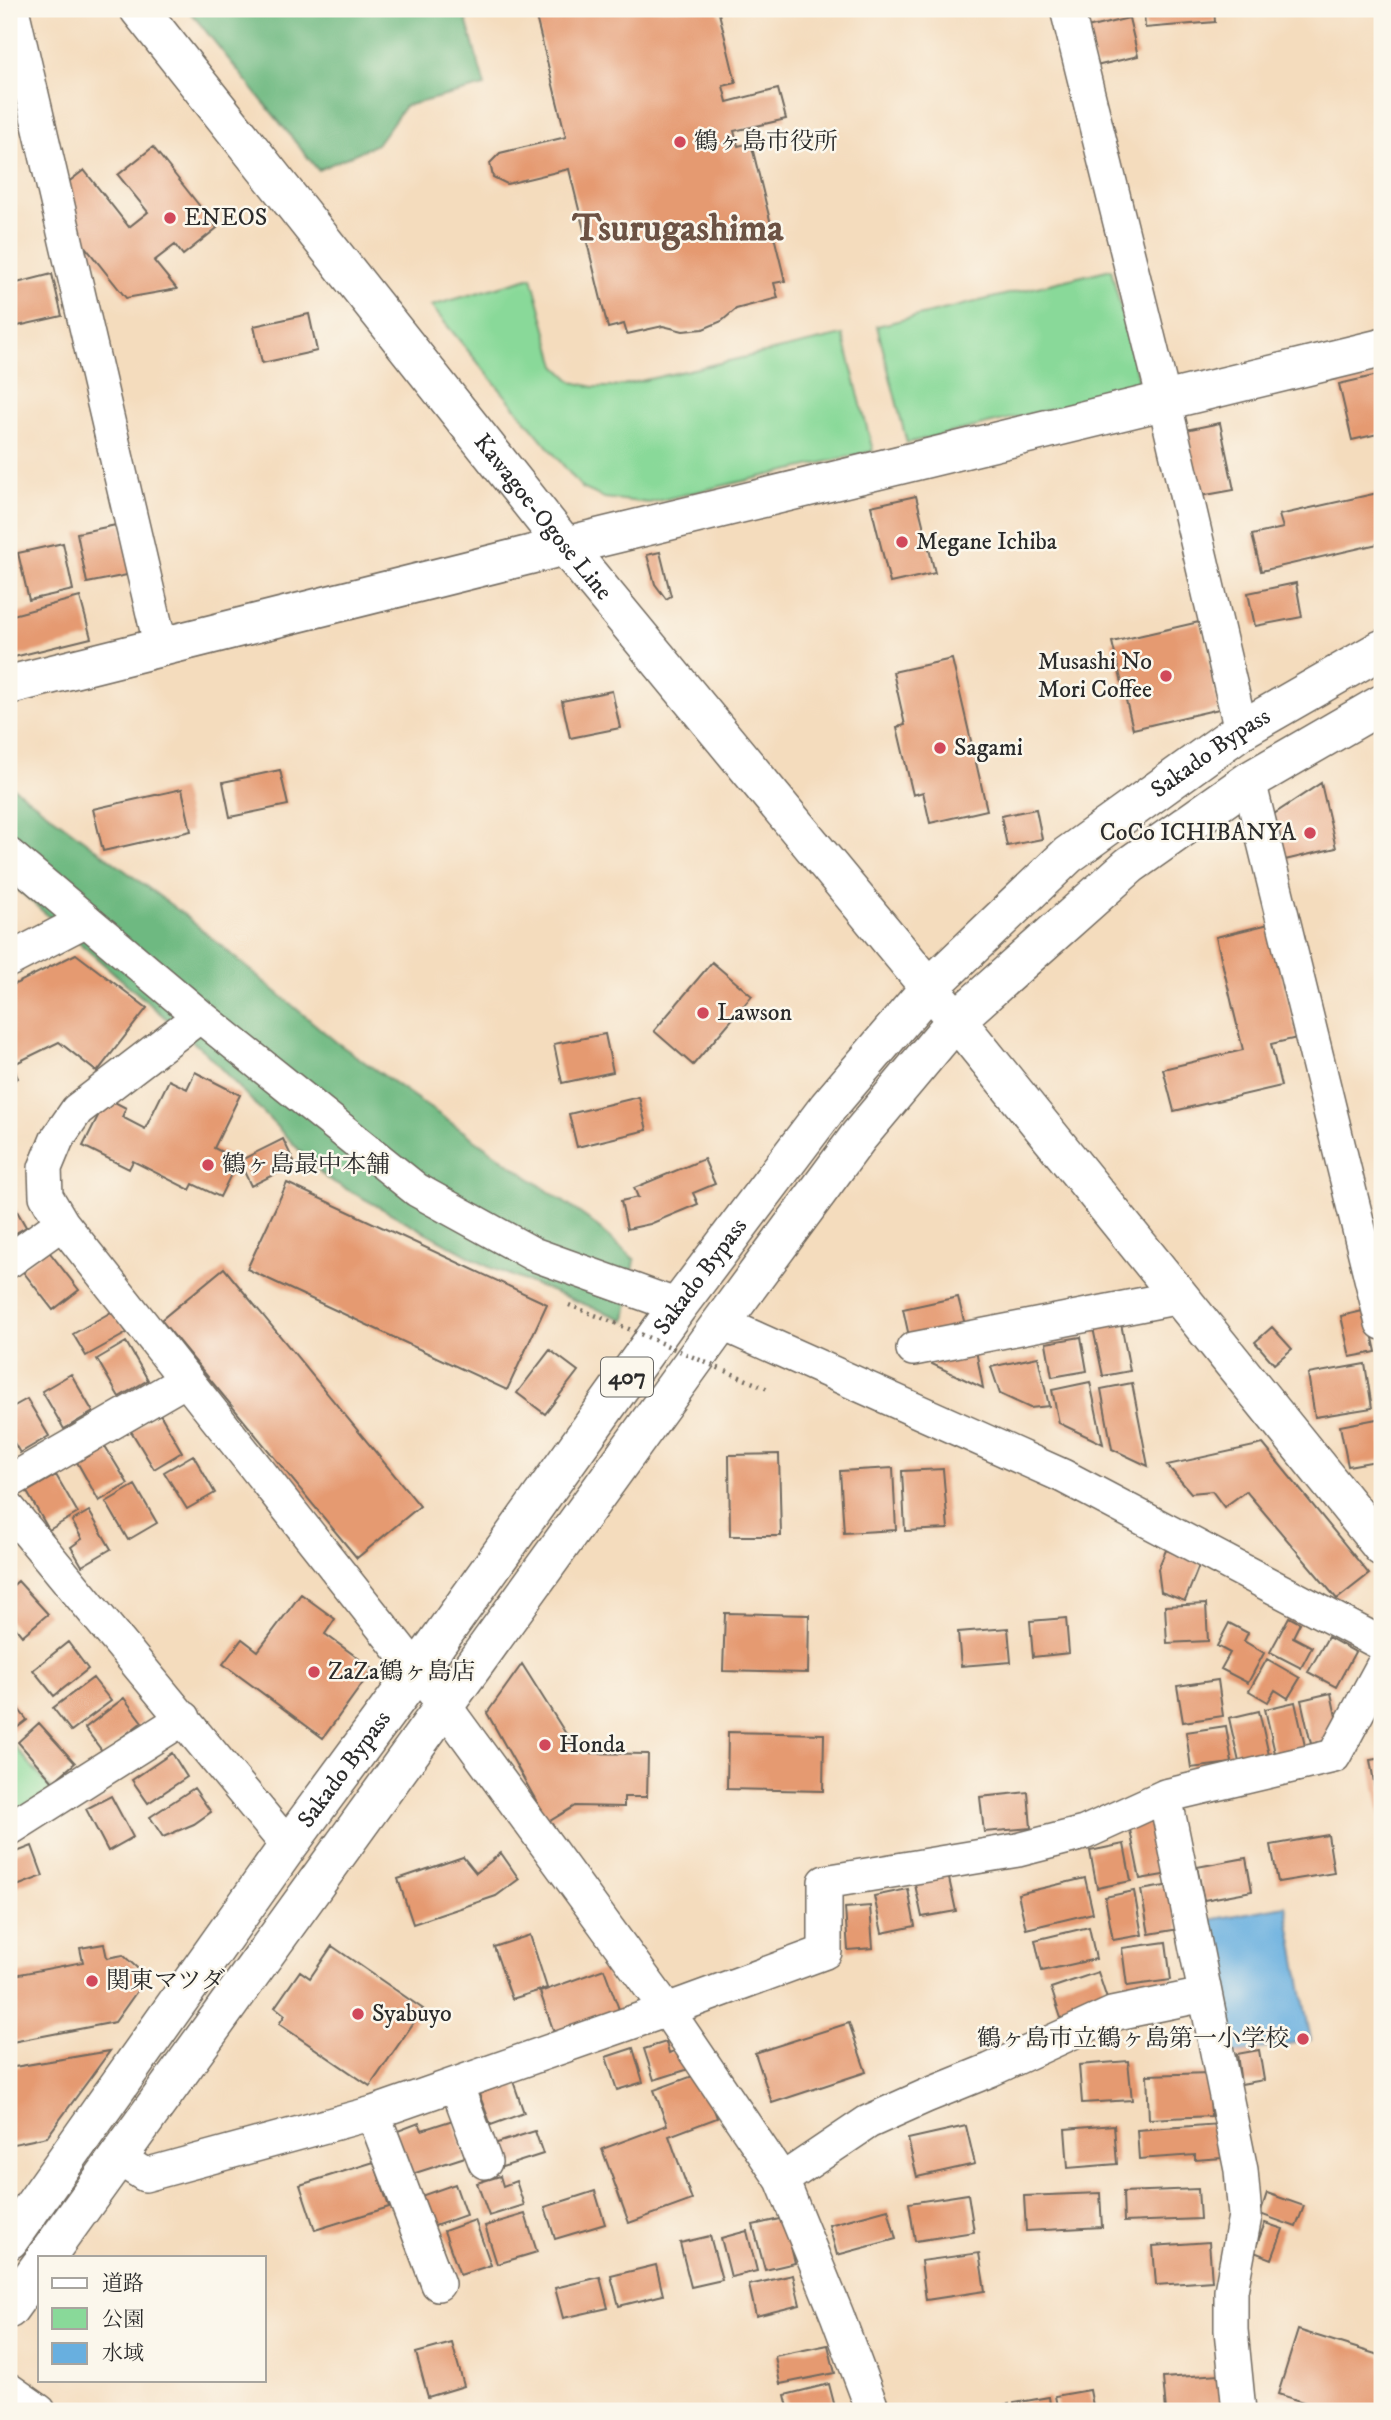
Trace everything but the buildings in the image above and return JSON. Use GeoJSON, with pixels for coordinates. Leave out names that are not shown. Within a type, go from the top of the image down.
{"type":"FeatureCollection","features":[{"type":"Feature","properties":{"kind":"main road","name":"Kawagoe-Ogose Line"},"geometry":{"type":"LineString","coordinates":[[139,9],[565,546],[956,1020],[1382,1547]]}},
{"type":"Feature","properties":{"kind":"main road"},"geometry":{"type":"LineString","coordinates":[[9,685],[565,546],[1382,348]]}},
{"type":"Feature","properties":{"kind":"main road","name":"Sakado Bypass"},"geometry":{"type":"LineString","coordinates":[[9,2240],[288,1846],[417,1671],[678,1306],[828,1107],[929,988],[1068,855],[1241,730],[1382,649]]}},
{"type":"Feature","properties":{"kind":"main road","name":"Sakado Bypass"},"geometry":{"type":"LineString","coordinates":[[47,2256],[721,1323],[859,1136],[956,1020],[1130,865],[1249,781],[1382,704]]}},
{"type":"Feature","properties":{"kind":"main road"},"geometry":{"type":"LineString","coordinates":[[9,2309],[38,2269]]}},
{"type":"Feature","properties":{"kind":"street"},"geometry":{"type":"LineString","coordinates":[[12,9],[162,648]]}},
{"type":"Feature","properties":{"kind":"street"},"geometry":{"type":"LineString","coordinates":[[1067,9],[1164,400],[1241,730]]}},
{"type":"Feature","properties":{"kind":"street"},"geometry":{"type":"LineString","coordinates":[[1249,781],[1382,1323]]}},
{"type":"Feature","properties":{"kind":"street"},"geometry":{"type":"LineString","coordinates":[[9,855],[200,1016],[417,1190],[533,1255],[678,1306]]}},
{"type":"Feature","properties":{"kind":"street"},"geometry":{"type":"LineString","coordinates":[[9,960],[86,920]]}},
{"type":"Feature","properties":{"kind":"street"},"geometry":{"type":"LineString","coordinates":[[200,1016],[77,1110],[57,1139],[45,1168],[46,1196],[62,1223],[444,1705],[667,2010],[782,2180],[873,2411]]}},
{"type":"Feature","properties":{"kind":"street"},"geometry":{"type":"LineString","coordinates":[[9,1261],[62,1223]]}},
{"type":"Feature","properties":{"kind":"street"},"geometry":{"type":"LineString","coordinates":[[913,1349],[1180,1297]]}},
{"type":"Feature","properties":{"kind":"street"},"geometry":{"type":"LineString","coordinates":[[721,1323],[1063,1476],[1382,1644]]}},
{"type":"Feature","properties":{"kind":"street"},"geometry":{"type":"LineString","coordinates":[[9,1482],[186,1380]]}},
{"type":"Feature","properties":{"kind":"street"},"geometry":{"type":"LineString","coordinates":[[9,1509],[288,1846]]}},
{"type":"Feature","properties":{"kind":"street"},"geometry":{"type":"LineString","coordinates":[[118,2158],[145,2175],[373,2113],[825,1952],[825,1882],[1018,1850],[1084,1833],[1165,1796],[1334,1756],[1382,1667]]}},
{"type":"Feature","properties":{"kind":"street"},"geometry":{"type":"LineString","coordinates":[[9,1829],[184,1718]]}},
{"type":"Feature","properties":{"kind":"street"},"geometry":{"type":"LineString","coordinates":[[1165,1796],[1241,2170],[1245,2216],[1231,2291],[1231,2330],[1239,2411]]}},
{"type":"Feature","properties":{"kind":"street"},"geometry":{"type":"LineString","coordinates":[[782,2180],[869,2122],[1112,2014],[1204,1995]]}},
{"type":"Feature","properties":{"kind":"street"},"geometry":{"type":"LineString","coordinates":[[456,2084],[485,2162]]}},
{"type":"Feature","properties":{"kind":"street"},"geometry":{"type":"LineString","coordinates":[[373,2113],[438,2284]]}},
{"type":"Feature","properties":{"kind":"street"},"geometry":{"type":"LineString","coordinates":[[9,2390],[39,2411]]}},
{"type":"Feature","properties":{"kind":"path"},"geometry":{"type":"LineString","coordinates":[[569,1305],[770,1390]]}},
{"type":"Feature","properties":{"kind":"green space"},"geometry":{"type":"Polygon","coordinates":[[[188,9],[463,9],[485,86],[405,106],[377,144],[318,170],[188,9]]]}},
{"type":"Feature","properties":{"kind":"green space"},"geometry":{"type":"Polygon","coordinates":[[[1111,269],[1140,388],[907,443],[877,326],[1111,269]]]}},
{"type":"Feature","properties":{"kind":"green space"},"geometry":{"type":"Polygon","coordinates":[[[532,277],[556,366],[573,382],[593,387],[614,387],[843,335],[873,451],[649,503],[604,498],[582,488],[431,306],[532,277]]]}},
{"type":"Feature","properties":{"kind":"green space"},"geometry":{"type":"Polygon","coordinates":[[[9,784],[183,914],[336,1042],[588,1219],[635,1260],[625,1320],[489,1267],[326,1178],[206,1053],[9,882],[9,784]]]}},
{"type":"Feature","properties":{"kind":"green space"},"geometry":{"type":"Polygon","coordinates":[[[11,1742],[53,1791],[9,1818],[9,1743],[11,1742]]]}},
{"type":"Feature","properties":{"kind":"water"},"geometry":{"type":"Polygon","coordinates":[[[1286,1906],[1311,2040],[1233,2054],[1208,1920],[1286,1906]]]}},
{"type":"Feature","properties":{"kind":"place","name":"鶴ヶ島市役所"},"geometry":{"type":"Point","coordinates":[680,142]}},
{"type":"Feature","properties":{"kind":"place","name":"ENEOS"},"geometry":{"type":"Point","coordinates":[170,218]}},
{"type":"Feature","properties":{"kind":"place","name":"Megane Ichiba"},"geometry":{"type":"Point","coordinates":[902,542]}},
{"type":"Feature","properties":{"kind":"place","name":"Musashi No Mori Coffee"},"geometry":{"type":"Point","coordinates":[1166,676]}},
{"type":"Feature","properties":{"kind":"place","name":"Sagami"},"geometry":{"type":"Point","coordinates":[940,748]}},
{"type":"Feature","properties":{"kind":"place","name":"CoCo ICHIBANYA"},"geometry":{"type":"Point","coordinates":[1310,833]}},
{"type":"Feature","properties":{"kind":"place","name":"Lawson"},"geometry":{"type":"Point","coordinates":[703,1013]}},
{"type":"Feature","properties":{"kind":"place","name":"鶴ヶ島最中本舗"},"geometry":{"type":"Point","coordinates":[208,1165]}},
{"type":"Feature","properties":{"kind":"place","name":"ZaZa鶴ヶ島店"},"geometry":{"type":"Point","coordinates":[314,1672]}},
{"type":"Feature","properties":{"kind":"place","name":"Honda"},"geometry":{"type":"Point","coordinates":[545,1745]}},
{"type":"Feature","properties":{"kind":"place","name":"関東マツダ"},"geometry":{"type":"Point","coordinates":[92,1981]}},
{"type":"Feature","properties":{"kind":"place","name":"Syabuyo"},"geometry":{"type":"Point","coordinates":[358,2014]}},
{"type":"Feature","properties":{"kind":"place","name":"鶴ヶ島市立鶴ヶ島第一小学校"},"geometry":{"type":"Point","coordinates":[1303,2039]}},
{"type":"Feature","properties":{"kind":"district","name":"Tsurugashima"},"geometry":{"type":"Point","coordinates":[678,229]}}]}
